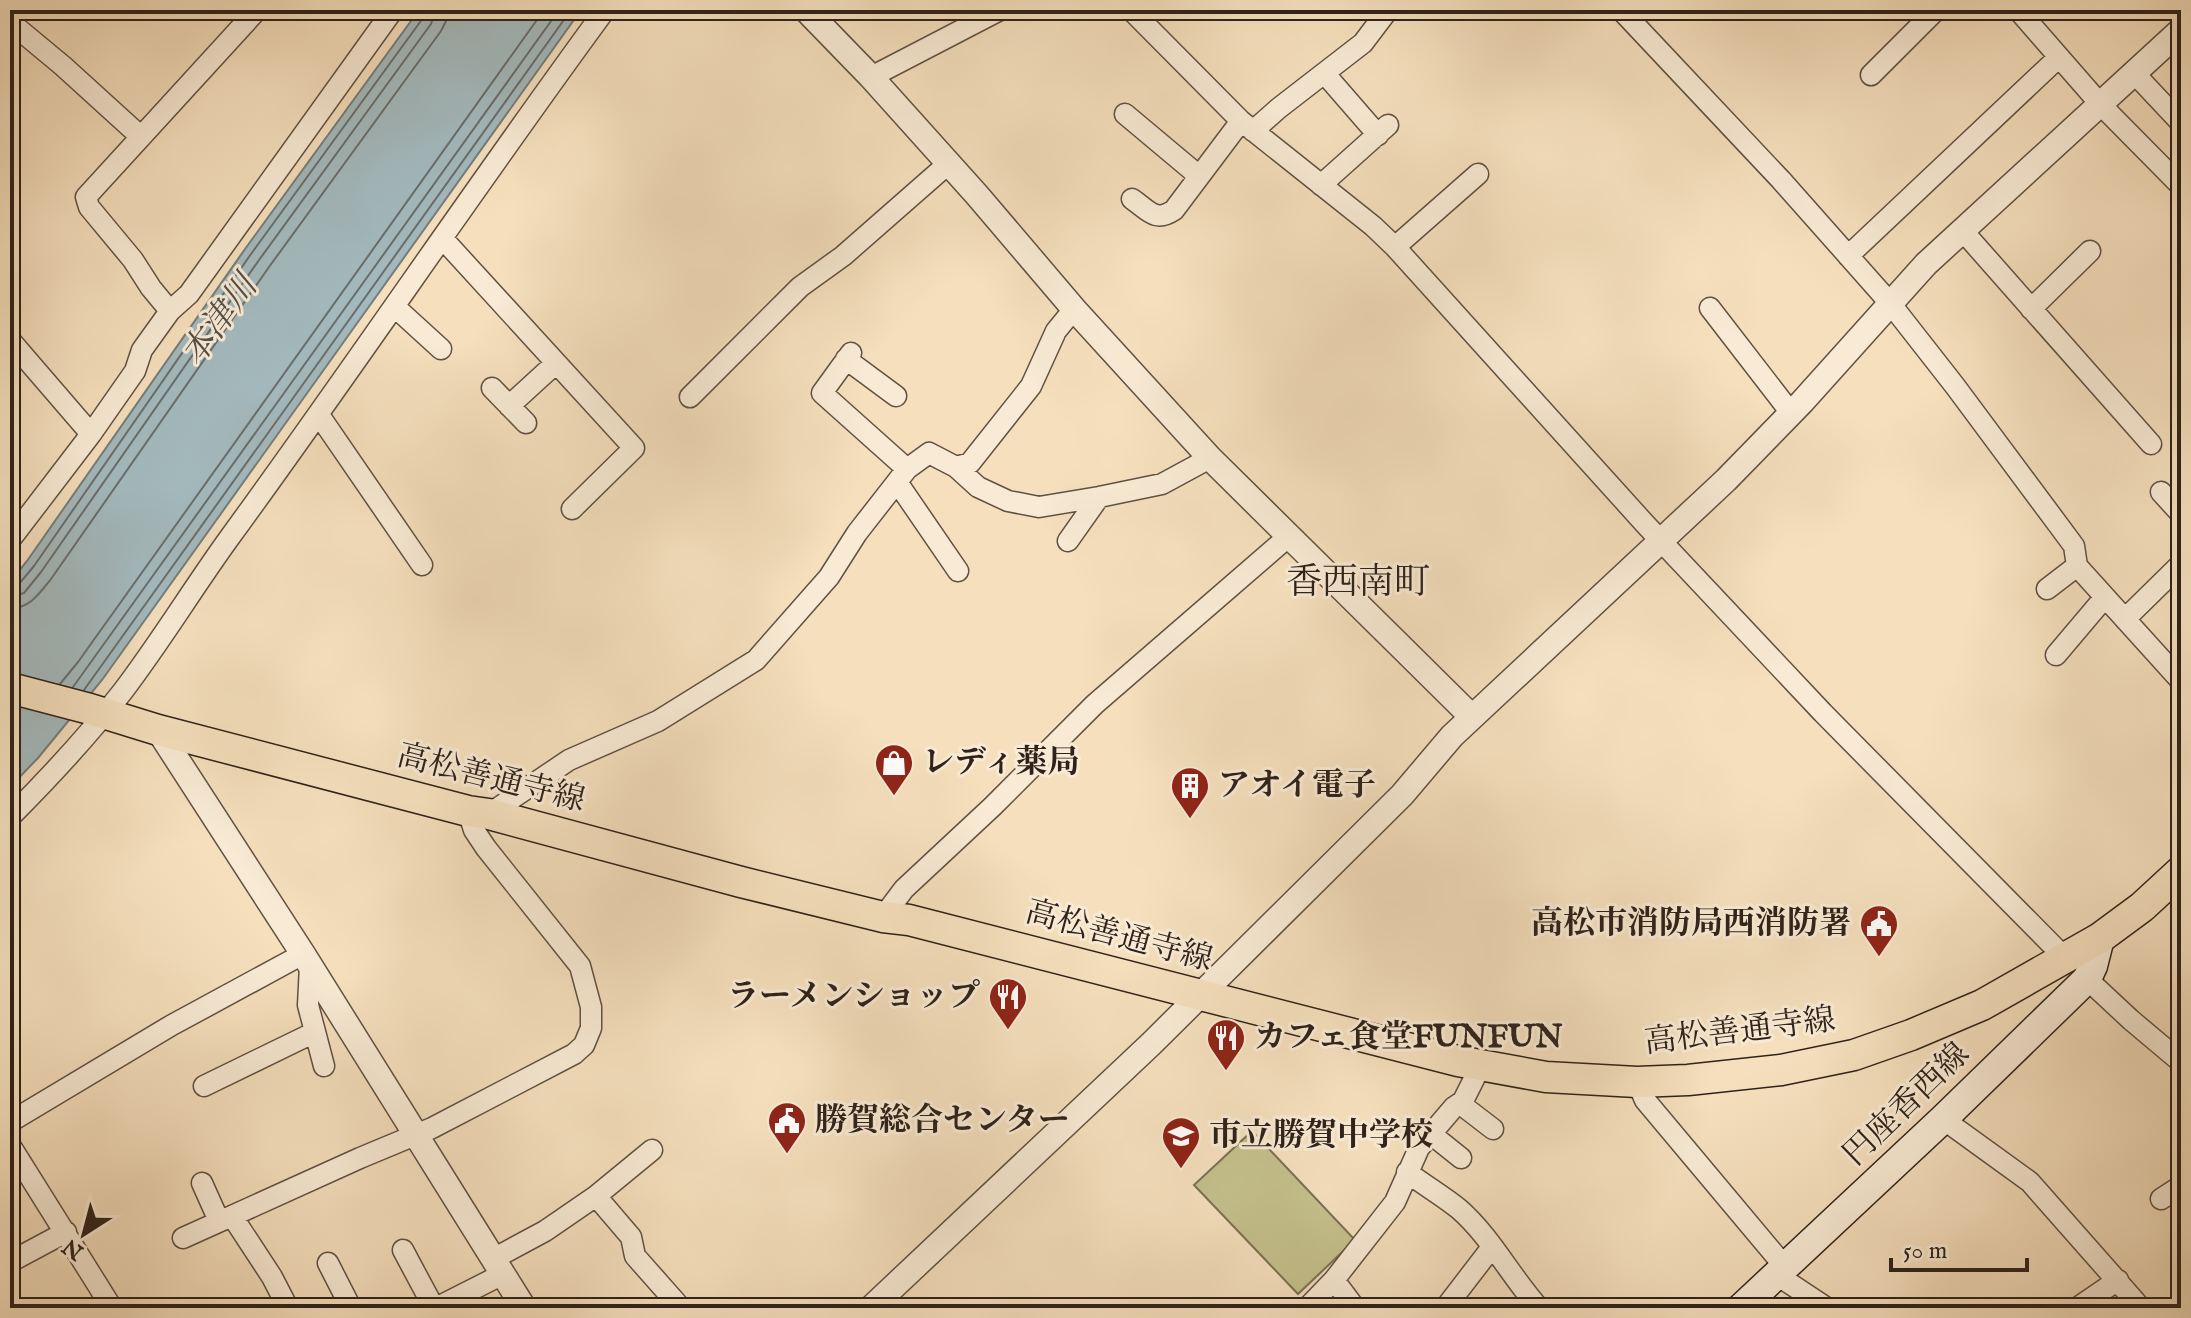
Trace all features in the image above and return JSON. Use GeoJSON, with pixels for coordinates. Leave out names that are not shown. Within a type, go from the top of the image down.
{"type":"FeatureCollection","features":[{"type":"Feature","properties":{"kind":"main road","name":"高松善通寺線"},"geometry":{"type":"LineString","coordinates":[[10,688],[158,730],[741,882],[924,924],[1481,1065],[1546,1077],[1637,1082],[1688,1080],[1781,1070],[1854,1055],[1982,1005],[2100,938],[2142,907],[2181,871]]}},
{"type":"Feature","properties":{"kind":"main road","name":"円座香西線"},"geometry":{"type":"LineString","coordinates":[[1741,1308],[2087,979],[2100,938]]}},
{"type":"Feature","properties":{"kind":"street"},"geometry":{"type":"LineString","coordinates":[[170,311],[89,207],[86,197],[257,10]]}},
{"type":"Feature","properties":{"kind":"street"},"geometry":{"type":"LineString","coordinates":[[10,540],[91,434],[135,371],[142,350],[170,311],[189,294],[393,10]]}},
{"type":"Feature","properties":{"kind":"street"},"geometry":{"type":"LineString","coordinates":[[10,817],[50,777],[97,711],[180,612],[605,10]]}},
{"type":"Feature","properties":{"kind":"street"},"geometry":{"type":"LineString","coordinates":[[806,10],[949,163],[1074,309],[1210,458],[1472,717]]}},
{"type":"Feature","properties":{"kind":"street"},"geometry":{"type":"LineString","coordinates":[[871,77],[1000,10]]}},
{"type":"Feature","properties":{"kind":"street"},"geometry":{"type":"LineString","coordinates":[[1131,10],[1247,126],[1395,247],[1823,713],[2065,958]]}},
{"type":"Feature","properties":{"kind":"street"},"geometry":{"type":"LineString","coordinates":[[1132,199],[1156,216],[1164,217],[1174,210],[1199,176],[1247,126],[1279,108],[1363,43],[1388,10]]}},
{"type":"Feature","properties":{"kind":"street"},"geometry":{"type":"LineString","coordinates":[[1621,10],[1781,180],[1890,303],[2074,546],[2077,566],[2181,681]]}},
{"type":"Feature","properties":{"kind":"street"},"geometry":{"type":"LineString","coordinates":[[1871,75],[1936,10]]}},
{"type":"Feature","properties":{"kind":"street"},"geometry":{"type":"LineString","coordinates":[[2018,10],[2101,105],[2181,186]]}},
{"type":"Feature","properties":{"kind":"street"},"geometry":{"type":"LineString","coordinates":[[10,22],[140,136]]}},
{"type":"Feature","properties":{"kind":"street"},"geometry":{"type":"LineString","coordinates":[[871,1308],[1151,1044],[1402,795],[1452,736],[1662,541],[1791,413],[1926,264],[2181,30]]}},
{"type":"Feature","properties":{"kind":"street"},"geometry":{"type":"LineString","coordinates":[[1848,256],[2059,57]]}},
{"type":"Feature","properties":{"kind":"street"},"geometry":{"type":"LineString","coordinates":[[1321,185],[1383,130],[1325,74]]}},
{"type":"Feature","properties":{"kind":"street"},"geometry":{"type":"LineString","coordinates":[[2135,74],[2181,123]]}},
{"type":"Feature","properties":{"kind":"street"},"geometry":{"type":"LineString","coordinates":[[1125,114],[1199,176]]}},
{"type":"Feature","properties":{"kind":"street"},"geometry":{"type":"LineString","coordinates":[[690,397],[800,287],[843,256],[949,163]]}},
{"type":"Feature","properties":{"kind":"street"},"geometry":{"type":"LineString","coordinates":[[1395,247],[1478,174]]}},
{"type":"Feature","properties":{"kind":"street"},"geometry":{"type":"LineString","coordinates":[[1962,230],[2151,444]]}},
{"type":"Feature","properties":{"kind":"street"},"geometry":{"type":"LineString","coordinates":[[443,239],[634,448],[572,509]]}},
{"type":"Feature","properties":{"kind":"street"},"geometry":{"type":"LineString","coordinates":[[2031,309],[2090,251]]}},
{"type":"Feature","properties":{"kind":"street"},"geometry":{"type":"LineString","coordinates":[[395,307],[441,349]]}},
{"type":"Feature","properties":{"kind":"street"},"geometry":{"type":"LineString","coordinates":[[1710,308],[1791,413]]}},
{"type":"Feature","properties":{"kind":"street"},"geometry":{"type":"LineString","coordinates":[[956,467],[970,463],[1031,386],[1056,331],[1074,309]]}},
{"type":"Feature","properties":{"kind":"street"},"geometry":{"type":"LineString","coordinates":[[10,340],[91,434]]}},
{"type":"Feature","properties":{"kind":"street"},"geometry":{"type":"LineString","coordinates":[[896,396],[848,356],[822,393],[902,476],[958,571]]}},
{"type":"Feature","properties":{"kind":"street"},"geometry":{"type":"LineString","coordinates":[[509,406],[556,363]]}},
{"type":"Feature","properties":{"kind":"street"},"geometry":{"type":"LineString","coordinates":[[492,388],[526,423]]}},
{"type":"Feature","properties":{"kind":"street"},"geometry":{"type":"LineString","coordinates":[[319,415],[422,565]]}},
{"type":"Feature","properties":{"kind":"street"},"geometry":{"type":"LineString","coordinates":[[183,1238],[416,1135],[574,1054],[584,1045],[591,1028],[591,1007],[580,966],[474,830],[478,812],[569,760],[658,721],[756,660],[829,577],[857,533],[902,476],[929,453],[956,467],[978,487],[1008,501],[1039,507],[1162,484],[1210,458]]}},
{"type":"Feature","properties":{"kind":"street"},"geometry":{"type":"LineString","coordinates":[[2161,492],[2181,514]]}},
{"type":"Feature","properties":{"kind":"street"},"geometry":{"type":"LineString","coordinates":[[1068,541],[1099,497]]}},
{"type":"Feature","properties":{"kind":"street"},"geometry":{"type":"LineString","coordinates":[[883,917],[904,889],[1095,704],[1289,536]]}},
{"type":"Feature","properties":{"kind":"street"},"geometry":{"type":"LineString","coordinates":[[2125,619],[2153,578],[2181,564]]}},
{"type":"Feature","properties":{"kind":"street"},"geometry":{"type":"LineString","coordinates":[[2047,589],[2077,566]]}},
{"type":"Feature","properties":{"kind":"street"},"geometry":{"type":"LineString","coordinates":[[2056,655],[2105,597]]}},
{"type":"Feature","properties":{"kind":"street"},"geometry":{"type":"LineString","coordinates":[[158,730],[307,959],[524,1308]]}},
{"type":"Feature","properties":{"kind":"street"},"geometry":{"type":"LineString","coordinates":[[307,959],[308,1005],[324,1066]]}},
{"type":"Feature","properties":{"kind":"street"},"geometry":{"type":"LineString","coordinates":[[10,1122],[172,1025],[307,959]]}},
{"type":"Feature","properties":{"kind":"street"},"geometry":{"type":"LineString","coordinates":[[2087,979],[2181,1062]]}},
{"type":"Feature","properties":{"kind":"street"},"geometry":{"type":"LineString","coordinates":[[204,1086],[315,1032]]}},
{"type":"Feature","properties":{"kind":"street"},"geometry":{"type":"LineString","coordinates":[[1307,1308],[1334,1280],[1395,1202],[1419,1148],[1454,1107],[1463,1101],[1481,1065]]}},
{"type":"Feature","properties":{"kind":"street"},"geometry":{"type":"LineString","coordinates":[[1637,1082],[1645,1100],[1781,1271],[1827,1308]]}},
{"type":"Feature","properties":{"kind":"street"},"geometry":{"type":"LineString","coordinates":[[1463,1101],[1467,1109],[1493,1129]]}},
{"type":"Feature","properties":{"kind":"street"},"geometry":{"type":"LineString","coordinates":[[1943,1119],[2030,1182],[2141,1308]]}},
{"type":"Feature","properties":{"kind":"street"},"geometry":{"type":"LineString","coordinates":[[1431,1134],[1461,1158]]}},
{"type":"Feature","properties":{"kind":"street"},"geometry":{"type":"LineString","coordinates":[[10,1145],[112,1308]]}},
{"type":"Feature","properties":{"kind":"street"},"geometry":{"type":"LineString","coordinates":[[403,1250],[435,1308],[596,1196],[652,1150]]}},
{"type":"Feature","properties":{"kind":"street"},"geometry":{"type":"LineString","coordinates":[[1407,1172],[1460,1210],[1492,1247],[1529,1304]]}},
{"type":"Feature","properties":{"kind":"street"},"geometry":{"type":"LineString","coordinates":[[202,1183],[272,1277],[288,1308]]}},
{"type":"Feature","properties":{"kind":"street"},"geometry":{"type":"LineString","coordinates":[[2161,1199],[2181,1186]]}},
{"type":"Feature","properties":{"kind":"street"},"geometry":{"type":"LineString","coordinates":[[596,1196],[631,1237],[635,1256],[681,1308]]}},
{"type":"Feature","properties":{"kind":"street"},"geometry":{"type":"LineString","coordinates":[[10,1262],[66,1232]]}},
{"type":"Feature","properties":{"kind":"street"},"geometry":{"type":"LineString","coordinates":[[1449,1303],[1492,1247]]}},
{"type":"Feature","properties":{"kind":"street"},"geometry":{"type":"LineString","coordinates":[[328,1263],[351,1308]]}},
{"type":"Feature","properties":{"kind":"street"},"geometry":{"type":"LineString","coordinates":[[1334,1280],[1355,1308]]}},
{"type":"Feature","properties":{"kind":"street"},"geometry":{"type":"LineString","coordinates":[[2077,1308],[2118,1280]]}},
{"type":"Feature","properties":{"kind":"shaded area"},"geometry":{"type":"Polygon","coordinates":[[[1252,1131],[1355,1240],[1298,1294],[1194,1185],[1252,1131]]]}},
{"type":"Feature","properties":{"kind":"water","name":"本津川"},"geometry":{"type":"Polygon","coordinates":[[[419,10],[581,10],[102,680],[10,787],[10,582],[245,249],[419,10]]]}},
{"type":"Feature","properties":{"kind":"place","name":"レディ薬局"},"geometry":{"type":"Point","coordinates":[894,797]}},
{"type":"Feature","properties":{"kind":"place","name":"アオイ電子"},"geometry":{"type":"Point","coordinates":[1190,820]}},
{"type":"Feature","properties":{"kind":"place","name":"高松市消防局西消防署"},"geometry":{"type":"Point","coordinates":[1879,958]}},
{"type":"Feature","properties":{"kind":"place","name":"ラーメンショップ"},"geometry":{"type":"Point","coordinates":[1008,1031]}},
{"type":"Feature","properties":{"kind":"place","name":"カフェ食堂FUNFUN"},"geometry":{"type":"Point","coordinates":[1226,1072]}},
{"type":"Feature","properties":{"kind":"place","name":"勝賀総合センター"},"geometry":{"type":"Point","coordinates":[787,1155]}},
{"type":"Feature","properties":{"kind":"place","name":"市立勝賀中学校"},"geometry":{"type":"Point","coordinates":[1181,1170]}},
{"type":"Feature","properties":{"kind":"district","name":"香西南町"},"geometry":{"type":"Point","coordinates":[1358,583]}}]}
